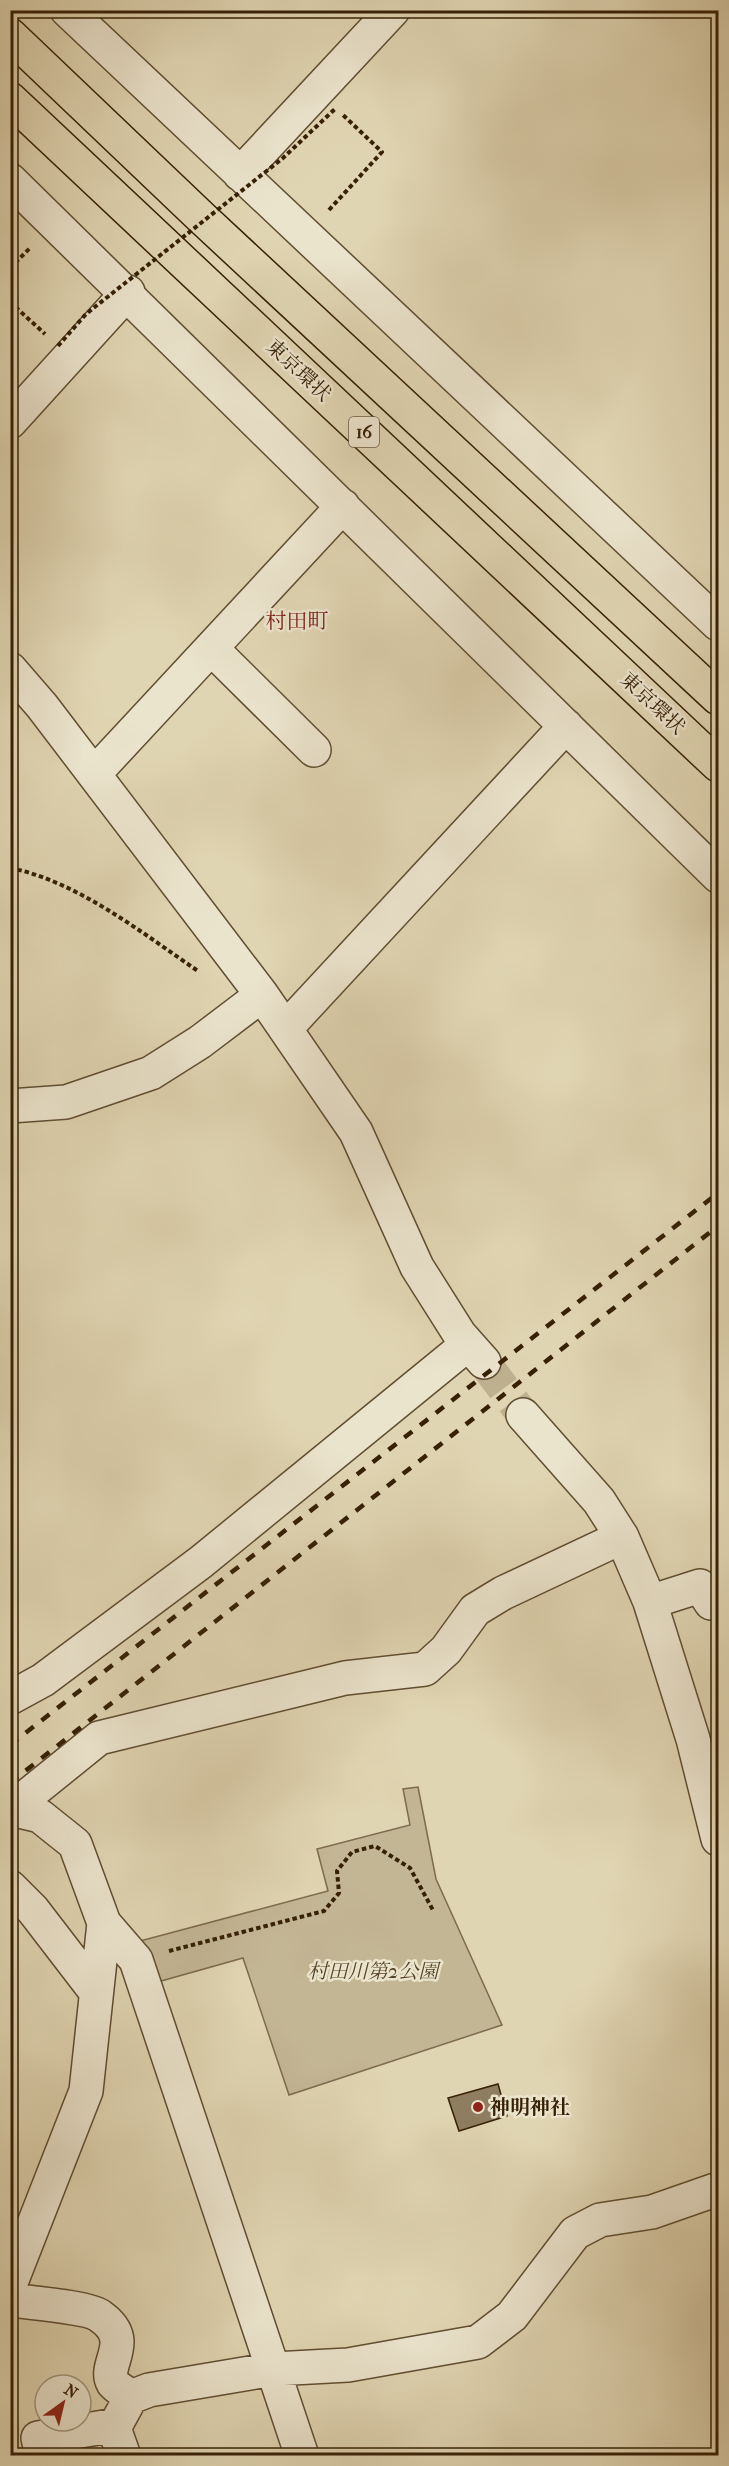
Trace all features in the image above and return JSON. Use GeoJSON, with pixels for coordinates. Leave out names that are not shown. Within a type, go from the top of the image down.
{"type":"FeatureCollection","features":[{"type":"Feature","properties":{"kind":"highway","name":"16"},"geometry":{"type":"LineString","coordinates":[[10,35],[201,217],[718,698]]}},
{"type":"Feature","properties":{"kind":"highway","name":"東京環状"},"geometry":{"type":"LineString","coordinates":[[10,99],[718,765]]}},
{"type":"Feature","properties":{"kind":"street"},"geometry":{"type":"LineString","coordinates":[[66,10],[718,624]]}},
{"type":"Feature","properties":{"kind":"street"},"geometry":{"type":"LineString","coordinates":[[240,174],[393,10]]}},
{"type":"Feature","properties":{"kind":"street"},"geometry":{"type":"LineString","coordinates":[[10,180],[128,292],[718,876]]}},
{"type":"Feature","properties":{"kind":"street"},"geometry":{"type":"LineString","coordinates":[[10,422],[128,292]]}},
{"type":"Feature","properties":{"kind":"street"},"geometry":{"type":"LineString","coordinates":[[94,774],[343,506]]}},
{"type":"Feature","properties":{"kind":"street"},"geometry":{"type":"LineString","coordinates":[[211,648],[314,750]]}},
{"type":"Feature","properties":{"kind":"street"},"geometry":{"type":"LineString","coordinates":[[10,669],[94,774],[286,1028],[356,1132],[417,1267],[476,1353],[43,1680],[10,1698]]}},
{"type":"Feature","properties":{"kind":"street"},"geometry":{"type":"LineString","coordinates":[[286,1028],[566,726]]}},
{"type":"Feature","properties":{"kind":"street"},"geometry":{"type":"LineString","coordinates":[[10,1106],[66,1102],[151,1073],[200,1042],[262,995]]}},
{"type":"Feature","properties":{"kind":"street"},"geometry":{"type":"LineString","coordinates":[[523,1415],[599,1501],[622,1537],[650,1602],[693,1739],[718,1839]]}},
{"type":"Feature","properties":{"kind":"street"},"geometry":{"type":"LineString","coordinates":[[302,2456],[136,1960],[104,1923],[75,1844],[40,1816],[12,1809],[99,1738],[345,1678],[424,1669],[446,1650],[475,1610],[503,1593],[622,1537]]}},
{"type":"Feature","properties":{"kind":"street"},"geometry":{"type":"LineString","coordinates":[[650,1602],[700,1586],[711,1603],[718,1600]]}},
{"type":"Feature","properties":{"kind":"street"},"geometry":{"type":"LineString","coordinates":[[10,1887],[33,1910],[96,1992]]}},
{"type":"Feature","properties":{"kind":"street"},"geometry":{"type":"LineString","coordinates":[[10,2285],[86,2091],[104,1923]]}},
{"type":"Feature","properties":{"kind":"street"},"geometry":{"type":"LineString","coordinates":[[42,2456],[38,2438],[123,2411],[159,2388],[274,2369],[348,2365],[478,2342],[512,2316],[575,2233],[600,2220],[652,2212],[718,2189]]}},
{"type":"Feature","properties":{"kind":"street"},"geometry":{"type":"LineString","coordinates":[[10,2296],[19,2301],[99,2315],[115,2332],[118,2347],[112,2374],[123,2411],[114,2428],[124,2456]]}},
{"type":"Feature","properties":{"kind":"path"},"geometry":{"type":"LineString","coordinates":[[10,302],[58,346],[86,314],[283,158],[336,108],[382,152],[326,214]]}},
{"type":"Feature","properties":{"kind":"path"},"geometry":{"type":"LineString","coordinates":[[10,868],[39,874],[117,917],[205,977]]}},
{"type":"Feature","properties":{"kind":"path"},"geometry":{"type":"LineString","coordinates":[[136,1960],[324,1911],[339,1893],[337,1871],[352,1852],[375,1846],[410,1868],[434,1912]]}},
{"type":"Feature","properties":{"kind":"green space","name":"村田川第2公園"},"geometry":{"type":"Polygon","coordinates":[[[418,1787],[436,1879],[502,2025],[289,2095],[243,1958],[154,1983],[140,1941],[328,1891],[317,1849],[410,1825],[403,1789],[418,1787]]]}},
{"type":"Feature","properties":{"kind":"building","name":"神明神社"},"geometry":{"type":"Polygon","coordinates":[[[498,2084],[507,2116],[459,2131],[448,2098],[498,2084]]]}},
{"type":"Feature","properties":{"kind":"tunnel"},"geometry":{"type":"LineString","coordinates":[[484,1362],[523,1415]]}},
{"type":"Feature","properties":{"kind":"railway"},"geometry":{"type":"LineString","coordinates":[[10,1745],[718,1193]]}},
{"type":"Feature","properties":{"kind":"railway"},"geometry":{"type":"LineString","coordinates":[[10,1783],[718,1226]]}},
{"type":"Feature","properties":{"kind":"place","name":"神明神社"},"geometry":{"type":"Point","coordinates":[478,2107]}},
{"type":"Feature","properties":{"kind":"district","name":"村田町"},"geometry":{"type":"Point","coordinates":[297,621]}}]}
